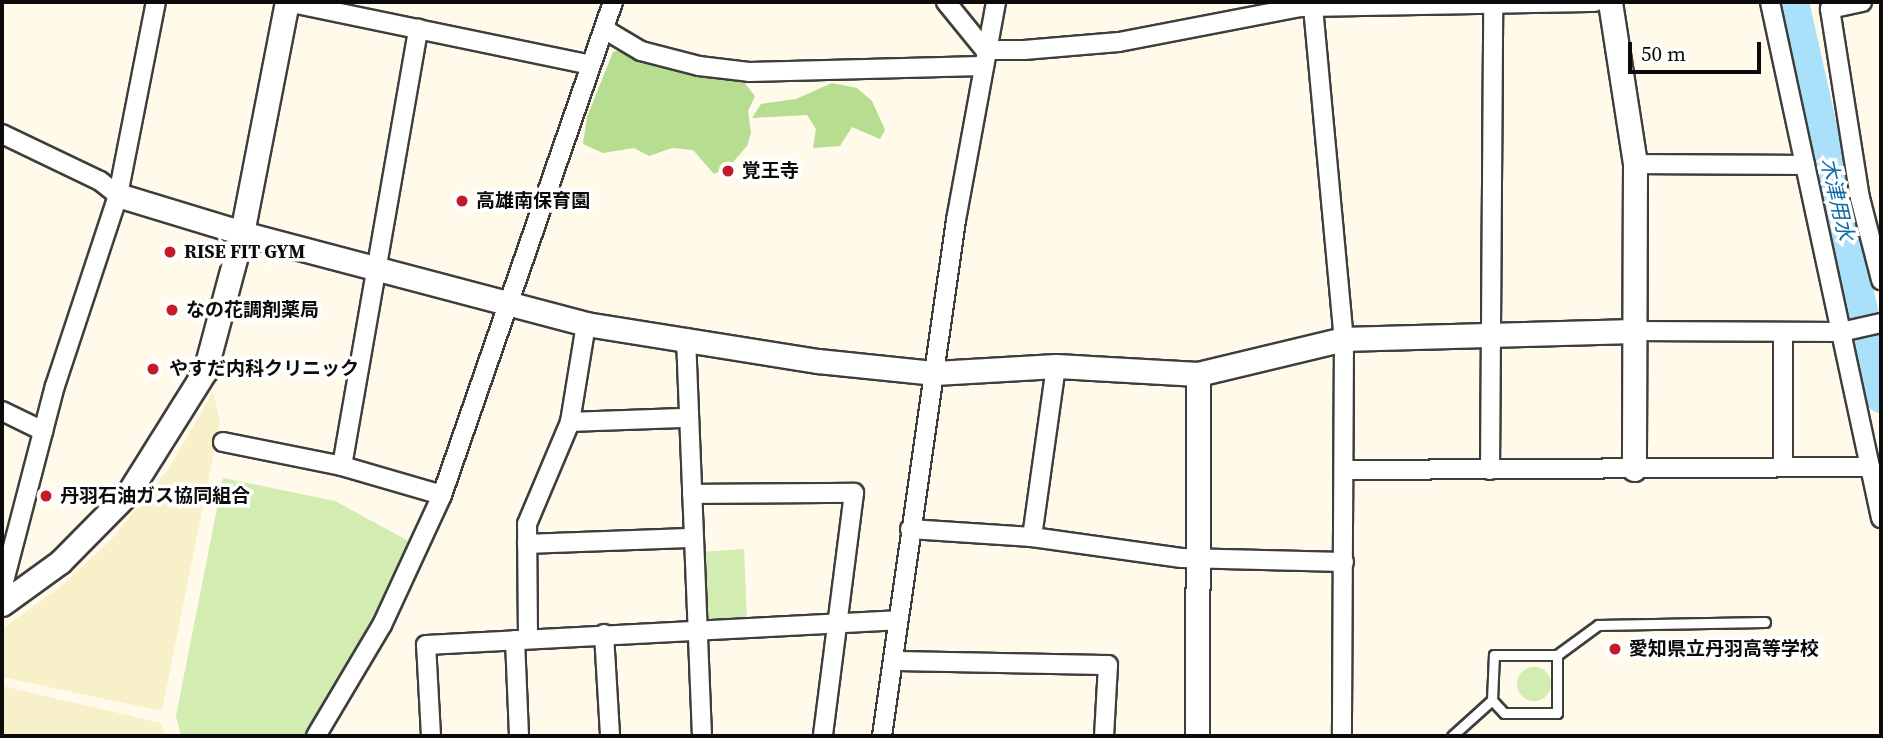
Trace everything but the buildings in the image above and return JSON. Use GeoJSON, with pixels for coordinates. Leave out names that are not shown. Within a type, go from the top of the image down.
{"type":"FeatureCollection","features":[{"type":"Feature","properties":{"kind":"street"},"geometry":{"type":"LineString","coordinates":[[2,589],[43,431],[118,195],[156,2]]}},
{"type":"Feature","properties":{"kind":"street"},"geometry":{"type":"LineString","coordinates":[[2,604],[90,534],[129,492],[164,441],[205,370],[242,233],[287,2],[592,65]]}},
{"type":"Feature","properties":{"kind":"street"},"geometry":{"type":"LineString","coordinates":[[316,736],[382,625],[442,495],[613,2]]}},
{"type":"Feature","properties":{"kind":"street"},"geometry":{"type":"LineString","coordinates":[[946,2],[983,58]]}},
{"type":"Feature","properties":{"kind":"street"},"geometry":{"type":"LineString","coordinates":[[883,736],[910,529],[983,58],[996,2]]}},
{"type":"Feature","properties":{"kind":"street"},"geometry":{"type":"LineString","coordinates":[[604,29],[641,51],[699,66],[748,72],[983,58],[1119,42],[1313,7],[1595,2]]}},
{"type":"Feature","properties":{"kind":"street"},"geometry":{"type":"LineString","coordinates":[[1610,2],[1635,164],[1632,331],[1634,470]]}},
{"type":"Feature","properties":{"kind":"street"},"geometry":{"type":"LineString","coordinates":[[1770,2],[1881,518]]}},
{"type":"Feature","properties":{"kind":"street"},"geometry":{"type":"LineString","coordinates":[[1862,2],[1829,6],[1860,198],[1881,280]]}},
{"type":"Feature","properties":{"kind":"street"},"geometry":{"type":"LineString","coordinates":[[1490,470],[1493,4]]}},
{"type":"Feature","properties":{"kind":"street"},"geometry":{"type":"LineString","coordinates":[[1313,7],[1344,339],[1342,736]]}},
{"type":"Feature","properties":{"kind":"street"},"geometry":{"type":"LineString","coordinates":[[342,466],[418,29]]}},
{"type":"Feature","properties":{"kind":"street"},"geometry":{"type":"LineString","coordinates":[[2,134],[100,181],[118,195],[242,233],[586,324],[818,360],[935,373],[1056,366],[1198,374],[1344,339],[1490,332],[1841,332],[1881,323]]}},
{"type":"Feature","properties":{"kind":"street"},"geometry":{"type":"LineString","coordinates":[[1635,164],[1805,165]]}},
{"type":"Feature","properties":{"kind":"street"},"geometry":{"type":"LineString","coordinates":[[519,736],[527,524],[570,422],[586,324]]}},
{"type":"Feature","properties":{"kind":"street"},"geometry":{"type":"LineString","coordinates":[[1783,332],[1783,467]]}},
{"type":"Feature","properties":{"kind":"street"},"geometry":{"type":"LineString","coordinates":[[686,338],[687,418],[702,736]]}},
{"type":"Feature","properties":{"kind":"street"},"geometry":{"type":"LineString","coordinates":[[1032,537],[1056,366]]}},
{"type":"Feature","properties":{"kind":"street"},"geometry":{"type":"LineString","coordinates":[[1197,736],[1198,374]]}},
{"type":"Feature","properties":{"kind":"street"},"geometry":{"type":"LineString","coordinates":[[2,411],[43,431]]}},
{"type":"Feature","properties":{"kind":"street"},"geometry":{"type":"LineString","coordinates":[[570,422],[687,418]]}},
{"type":"Feature","properties":{"kind":"street"},"geometry":{"type":"LineString","coordinates":[[223,442],[342,466],[442,495]]}},
{"type":"Feature","properties":{"kind":"street"},"geometry":{"type":"LineString","coordinates":[[1344,470],[1870,467]]}},
{"type":"Feature","properties":{"kind":"street"},"geometry":{"type":"LineString","coordinates":[[692,494],[854,493],[823,736]]}},
{"type":"Feature","properties":{"kind":"street"},"geometry":{"type":"LineString","coordinates":[[910,529],[1032,537],[1197,559],[1344,562]]}},
{"type":"Feature","properties":{"kind":"street"},"geometry":{"type":"LineString","coordinates":[[527,544],[693,538]]}},
{"type":"Feature","properties":{"kind":"street"},"geometry":{"type":"LineString","coordinates":[[430,736],[426,645],[897,620]]}},
{"type":"Feature","properties":{"kind":"street"},"geometry":{"type":"LineString","coordinates":[[604,634],[610,736]]}},
{"type":"Feature","properties":{"kind":"street"},"geometry":{"type":"LineString","coordinates":[[892,661],[1108,665],[1104,736]]}},
{"type":"Feature","properties":{"kind":"lane"},"geometry":{"type":"LineString","coordinates":[[1557,655],[1557,713],[1504,713],[1492,700],[1494,655],[1557,655],[1598,625],[1765,622]]}},
{"type":"Feature","properties":{"kind":"lane"},"geometry":{"type":"LineString","coordinates":[[1452,736],[1492,700]]}},
{"type":"Feature","properties":{"kind":"shaded area"},"geometry":{"type":"Polygon","coordinates":[[[213,392],[220,422],[162,711],[2,677],[2,629],[60,587],[111,540],[170,467],[213,392]]]}},
{"type":"Feature","properties":{"kind":"shaded area"},"geometry":{"type":"Polygon","coordinates":[[[2,686],[161,723],[165,736],[2,736],[2,686]]]}},
{"type":"Feature","properties":{"kind":"green space"},"geometry":{"type":"Polygon","coordinates":[[[620,50],[667,69],[742,80],[755,96],[748,111],[751,133],[747,146],[728,168],[714,174],[693,150],[672,148],[649,156],[634,148],[603,153],[583,144],[587,117],[613,52],[620,50]]]}},
{"type":"Feature","properties":{"kind":"green space"},"geometry":{"type":"Polygon","coordinates":[[[832,83],[857,88],[872,101],[885,130],[880,139],[852,127],[840,146],[813,148],[816,129],[807,115],[752,118],[761,104],[796,99],[832,83]]]}},
{"type":"Feature","properties":{"kind":"green space"},"geometry":{"type":"Polygon","coordinates":[[[223,478],[335,501],[414,544],[378,623],[311,736],[181,736],[176,716],[223,478]]]}},
{"type":"Feature","properties":{"kind":"green space"},"geometry":{"type":"Polygon","coordinates":[[[744,549],[747,621],[711,622],[703,617],[700,552],[744,549]]]}},
{"type":"Feature","properties":{"kind":"green space"},"geometry":{"type":"Polygon","coordinates":[[[1534,667],[1546,672],[1551,684],[1546,696],[1534,701],[1522,696],[1517,684],[1522,672],[1534,667]]]}},
{"type":"Feature","properties":{"kind":"waterway","name":"木津用水"},"geometry":{"type":"LineString","coordinates":[[1793,2],[1881,397]]}},
{"type":"Feature","properties":{"kind":"place","name":"覚王寺"},"geometry":{"type":"Point","coordinates":[728,171]}},
{"type":"Feature","properties":{"kind":"place","name":"高雄南保育園"},"geometry":{"type":"Point","coordinates":[462,201]}},
{"type":"Feature","properties":{"kind":"place","name":"RISE FIT GYM"},"geometry":{"type":"Point","coordinates":[170,252]}},
{"type":"Feature","properties":{"kind":"place","name":"なの花調剤薬局"},"geometry":{"type":"Point","coordinates":[172,310]}},
{"type":"Feature","properties":{"kind":"place","name":"やすだ内科クリニック"},"geometry":{"type":"Point","coordinates":[153,369]}},
{"type":"Feature","properties":{"kind":"place","name":"丹羽石油ガス協同組合"},"geometry":{"type":"Point","coordinates":[46,496]}},
{"type":"Feature","properties":{"kind":"place","name":"愛知県立丹羽高等学校"},"geometry":{"type":"Point","coordinates":[1615,649]}}]}
